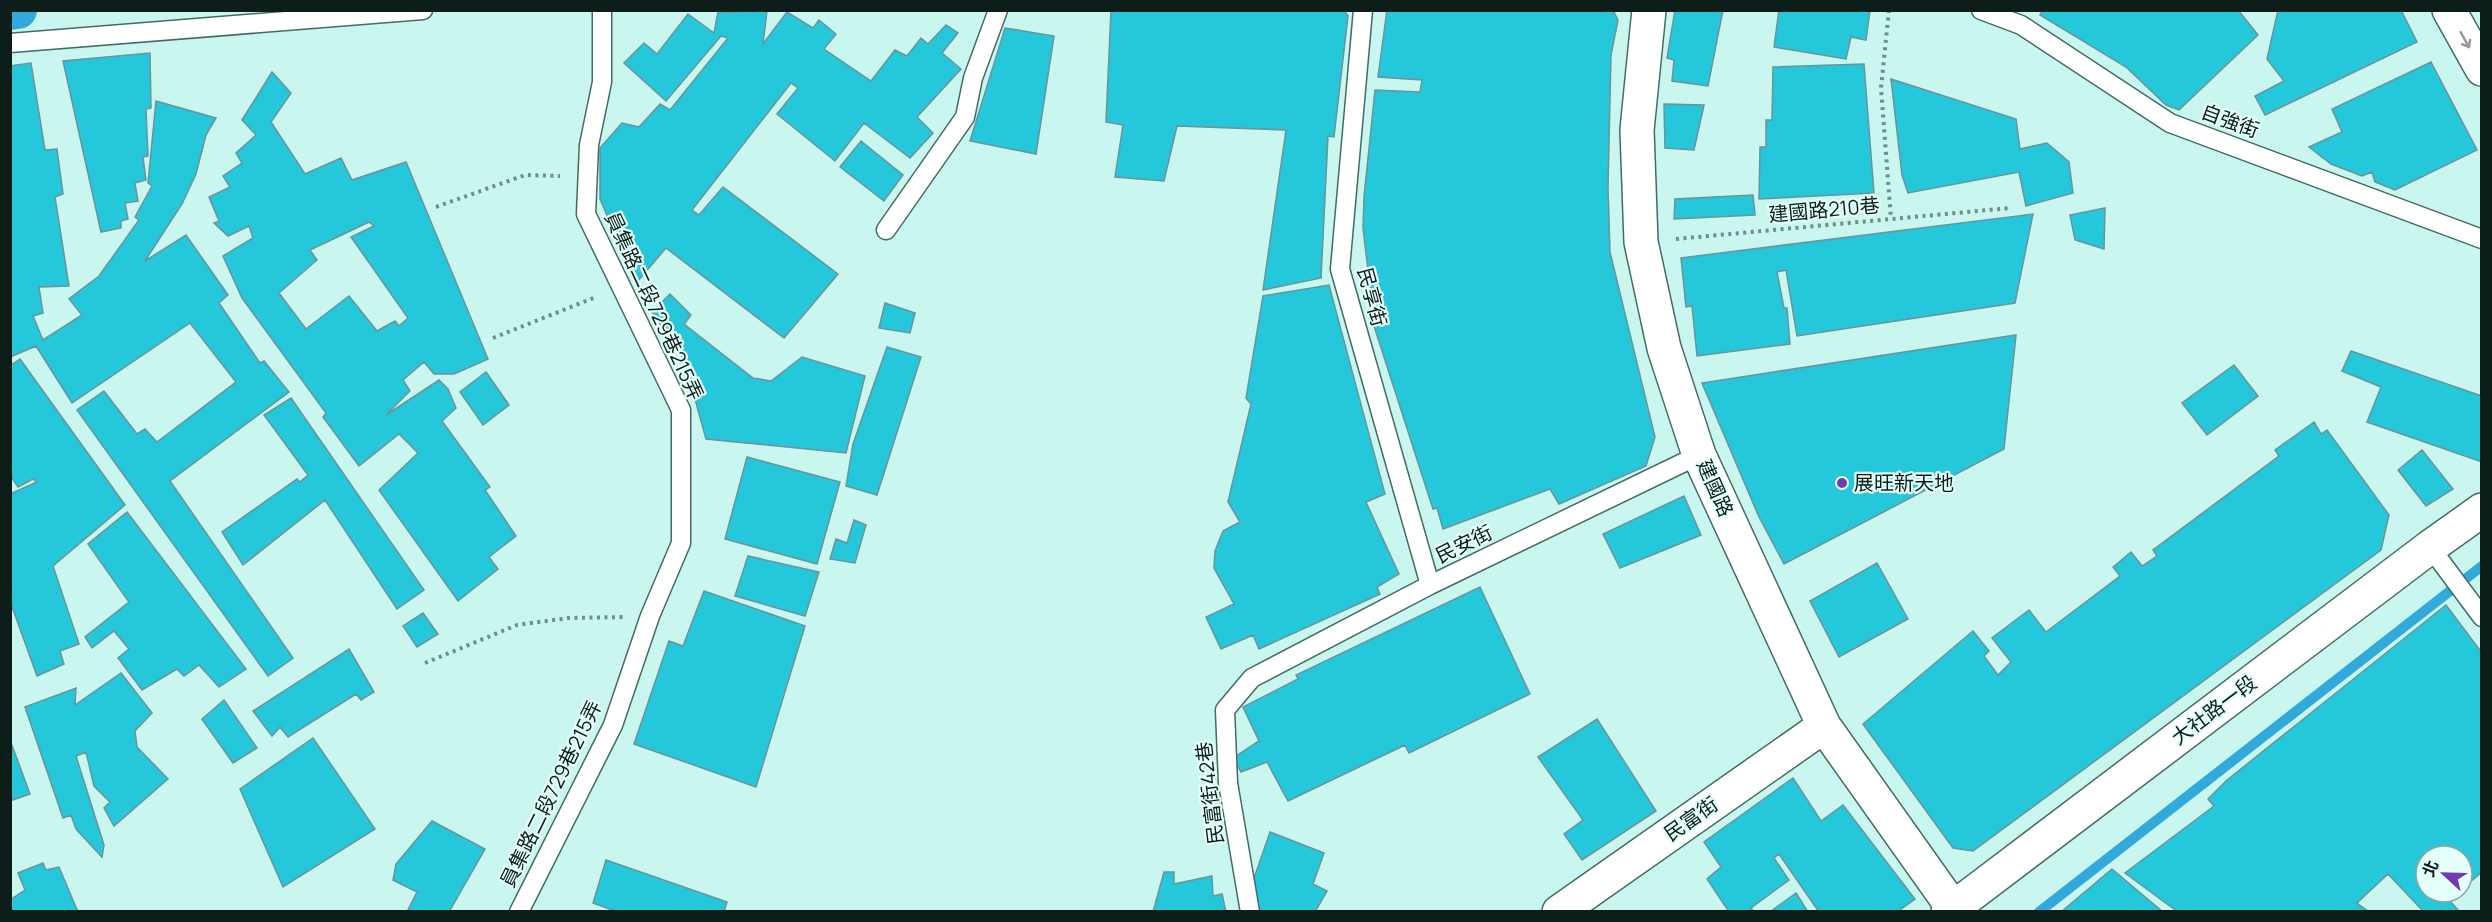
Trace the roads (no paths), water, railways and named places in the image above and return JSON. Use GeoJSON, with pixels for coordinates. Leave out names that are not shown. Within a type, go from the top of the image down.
{"type":"FeatureCollection","features":[{"type":"Feature","properties":{"kind":"street","name":"建國路"},"geometry":{"type":"LineString","coordinates":[[1649,10],[1637,130],[1641,242],[1664,348],[1699,455],[1824,726],[1953,910]]}},
{"type":"Feature","properties":{"kind":"street"},"geometry":{"type":"LineString","coordinates":[[2450,10],[2481,69]]}},
{"type":"Feature","properties":{"kind":"street","name":"大社路一段"},"geometry":{"type":"LineString","coordinates":[[1953,910],[2481,510]]}},
{"type":"Feature","properties":{"kind":"street","name":"民富街"},"geometry":{"type":"LineString","coordinates":[[1563,910],[1824,726]]}},
{"type":"Feature","properties":{"kind":"lane"},"geometry":{"type":"LineString","coordinates":[[10,43],[423,10]]}},
{"type":"Feature","properties":{"kind":"lane","name":"員集路二段729巷215弄"},"geometry":{"type":"LineString","coordinates":[[519,912],[613,725],[650,616],[681,543],[681,410],[586,214],[589,145],[602,82],[602,10]]}},
{"type":"Feature","properties":{"kind":"lane"},"geometry":{"type":"LineString","coordinates":[[886,230],[965,117],[973,78],[998,10]]}},
{"type":"Feature","properties":{"kind":"lane","name":"民享街"},"geometry":{"type":"LineString","coordinates":[[1363,10],[1340,269],[1430,585]]}},
{"type":"Feature","properties":{"kind":"lane","name":"自強街"},"geometry":{"type":"LineString","coordinates":[[1981,10],[2025,18],[2170,123],[2481,239]]}},
{"type":"Feature","properties":{"kind":"lane","name":"民安街"},"geometry":{"type":"LineString","coordinates":[[1252,678],[1430,585],[1699,455]]}},
{"type":"Feature","properties":{"kind":"lane"},"geometry":{"type":"LineString","coordinates":[[2430,547],[2481,617]]}},
{"type":"Feature","properties":{"kind":"lane","name":"民富街42巷"},"geometry":{"type":"LineString","coordinates":[[1250,912],[1227,783],[1225,710],[1252,678]]}},
{"type":"Feature","properties":{"kind":"waterway"},"geometry":{"type":"LineString","coordinates":[[10,11],[18,10]]}},
{"type":"Feature","properties":{"kind":"waterway"},"geometry":{"type":"LineString","coordinates":[[2039,912],[2482,566]]}},
{"type":"Feature","properties":{"kind":"place","name":"展旺新天地"},"geometry":{"type":"Point","coordinates":[1842,483]}}]}
